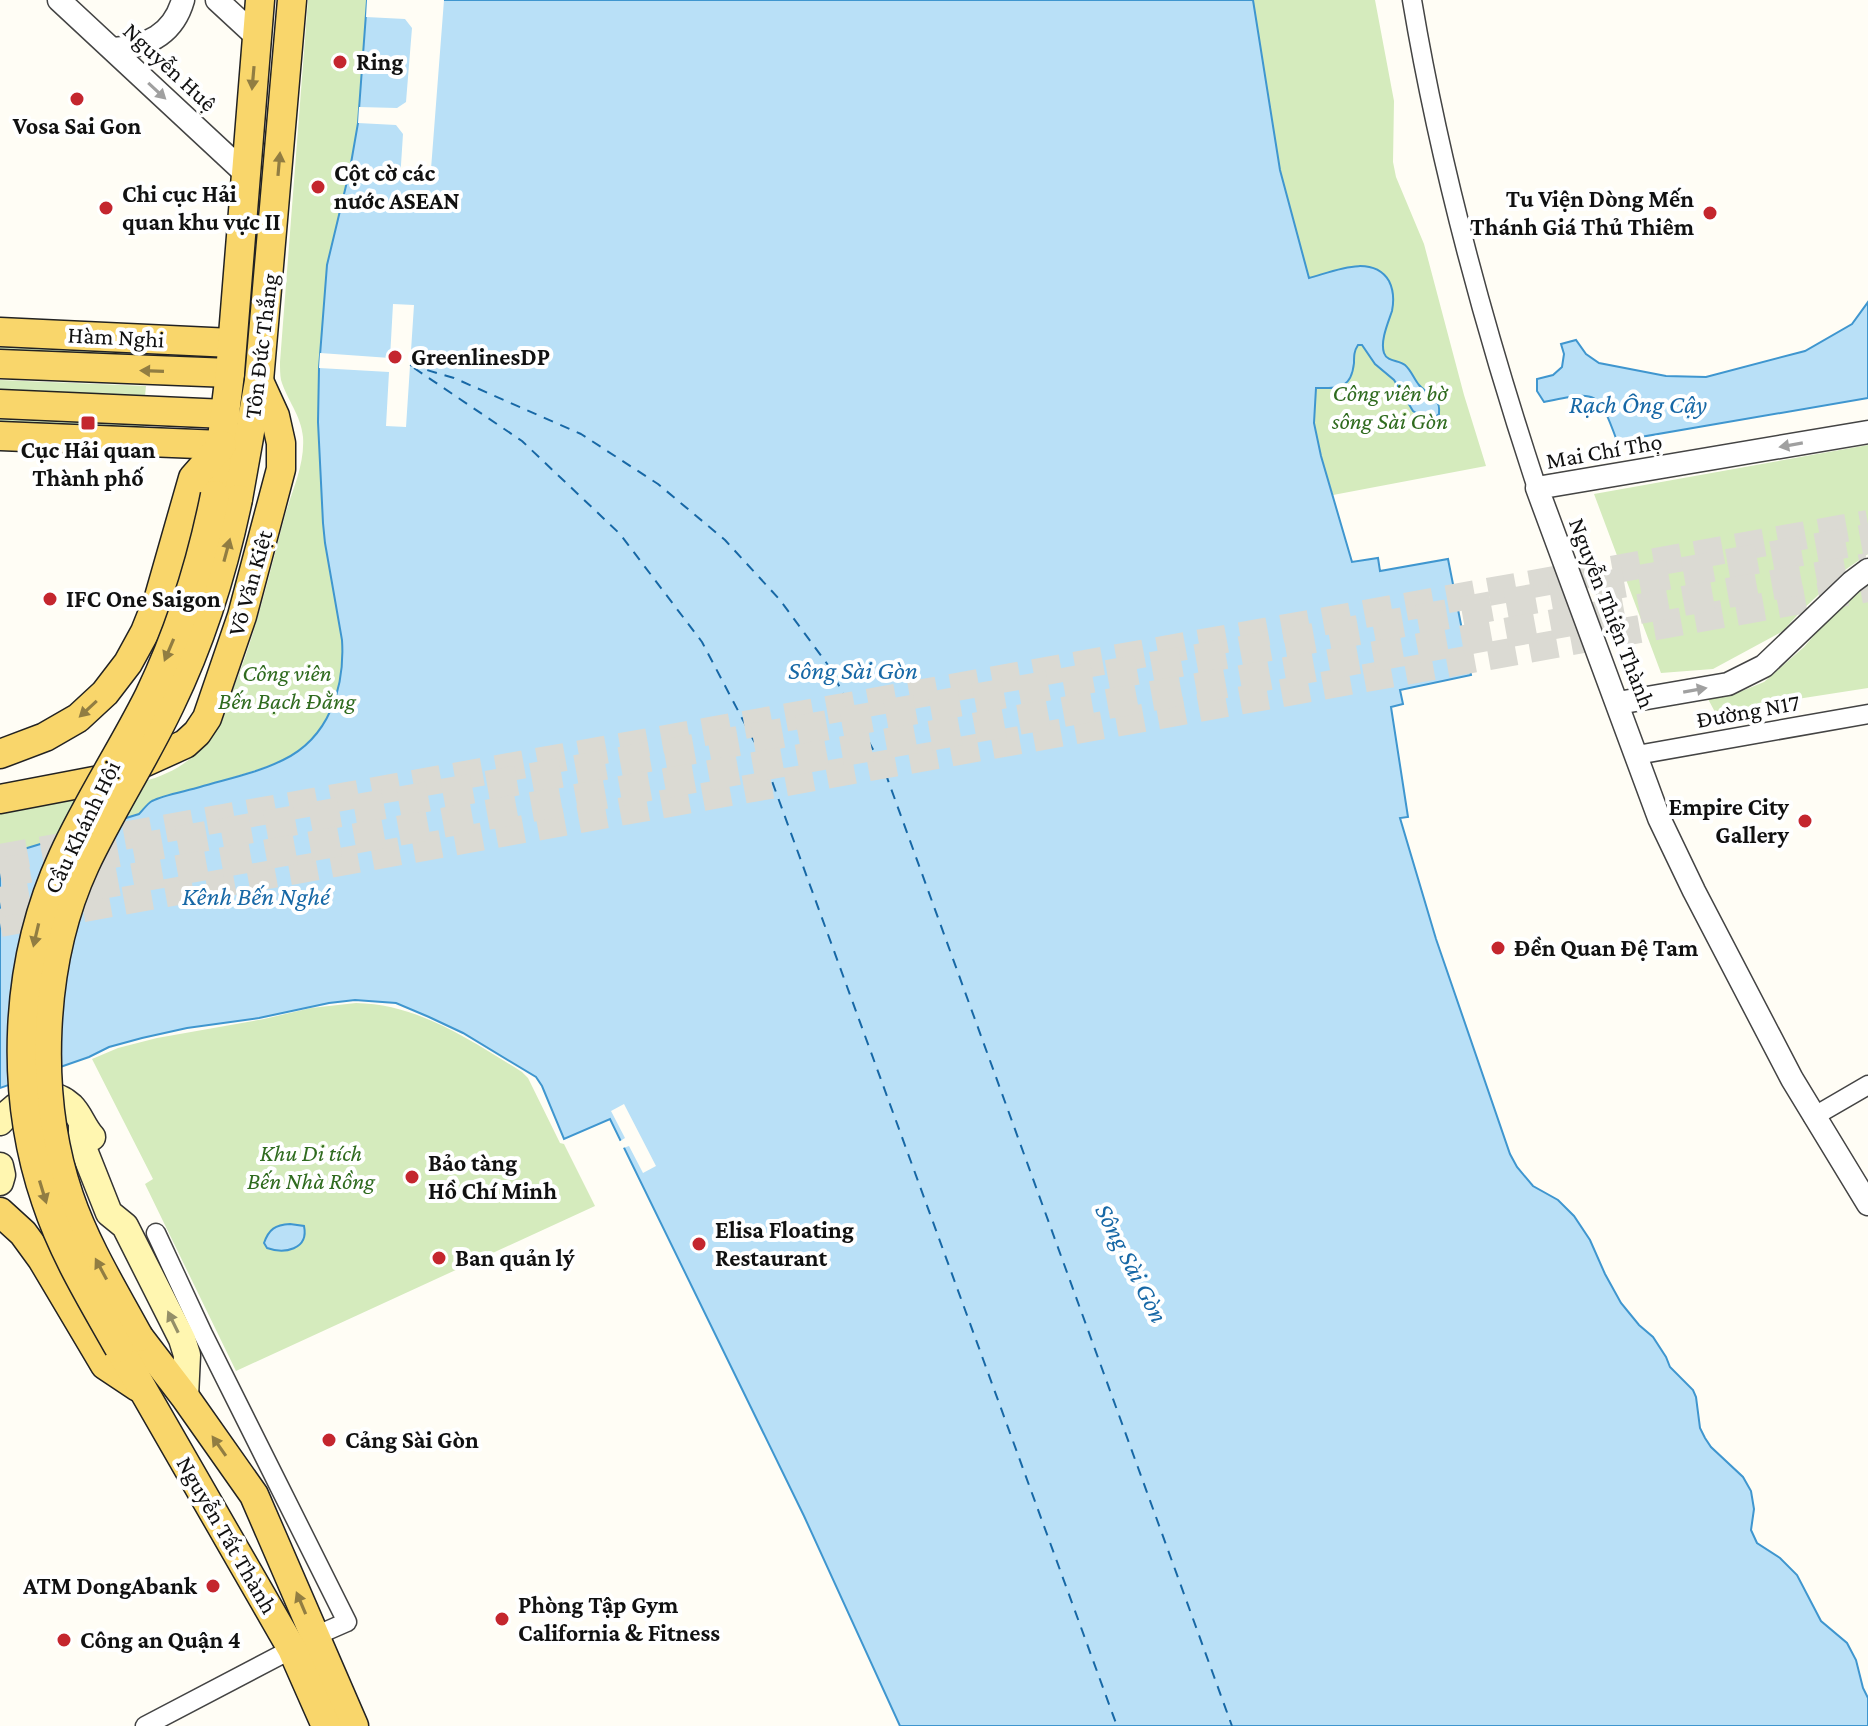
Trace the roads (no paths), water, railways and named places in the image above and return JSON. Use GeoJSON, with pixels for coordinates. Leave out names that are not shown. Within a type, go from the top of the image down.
{"type":"FeatureCollection","features":[{"type":"Feature","properties":{"kind":"main road","name":"Tôn Ðức Thắng"},"geometry":{"type":"LineString","coordinates":[[227,497],[222,445],[260,0]]}},
{"type":"Feature","properties":{"kind":"main road","name":"Tôn Ðức Thắng"},"geometry":{"type":"LineString","coordinates":[[227,497],[259,381],[292,0]]}},
{"type":"Feature","properties":{"kind":"main road","name":"Hàm Nghi"},"geometry":{"type":"LineString","coordinates":[[0,332],[232,343]]}},
{"type":"Feature","properties":{"kind":"main road","name":"Hàm Nghi"},"geometry":{"type":"LineString","coordinates":[[0,364],[230,373]]}},
{"type":"Feature","properties":{"kind":"main road","name":"Võ Văn Kiệt"},"geometry":{"type":"LineString","coordinates":[[0,799],[110,778],[185,744],[207,718],[242,616],[281,469],[281,443],[275,416],[259,381]]}},
{"type":"Feature","properties":{"kind":"main road"},"geometry":{"type":"LineString","coordinates":[[0,404],[226,414]]}},
{"type":"Feature","properties":{"kind":"main road"},"geometry":{"type":"LineString","coordinates":[[0,436],[222,445]]}},
{"type":"Feature","properties":{"kind":"main road"},"geometry":{"type":"LineString","coordinates":[[0,754],[45,737],[78,718],[105,693],[128,663],[159,597],[193,478],[222,445]]}},
{"type":"Feature","properties":{"kind":"main road","name":"Cầu Khánh Hội"},"geometry":{"type":"LineString","coordinates":[[129,1342],[73,1265],[39,1178],[26,1113],[23,1049],[25,1005],[40,920],[62,858],[128,736],[169,650],[227,497]]}},
{"type":"Feature","properties":{"kind":"main road"},"geometry":{"type":"LineString","coordinates":[[0,1122],[29,1098],[51,1097],[76,1115],[95,1140],[139,1234],[182,1339],[187,1355],[185,1397]]}},
{"type":"Feature","properties":{"kind":"main road"},"geometry":{"type":"LineString","coordinates":[[0,1166],[0,1182]]}},
{"type":"Feature","properties":{"kind":"main road"},"geometry":{"type":"LineString","coordinates":[[0,1212],[23,1233],[42,1259],[105,1365],[143,1390]]}},
{"type":"Feature","properties":{"kind":"main road","name":"Nguyễn Tất Thành"},"geometry":{"type":"LineString","coordinates":[[129,1342],[143,1390],[354,1726]]}},
{"type":"Feature","properties":{"kind":"main road","name":"Nguyễn Tất Thành"},"geometry":{"type":"LineString","coordinates":[[129,1342],[185,1397],[254,1495],[273,1539],[326,1726]]}},
{"type":"Feature","properties":{"kind":"street","name":"Nguyễn Huệ"},"geometry":{"type":"LineString","coordinates":[[59,0],[245,173]]}},
{"type":"Feature","properties":{"kind":"street"},"geometry":{"type":"LineString","coordinates":[[113,49],[131,48],[157,37],[177,17],[183,0]]}},
{"type":"Feature","properties":{"kind":"street"},"geometry":{"type":"LineString","coordinates":[[217,0],[257,37]]}},
{"type":"Feature","properties":{"kind":"street","name":"Nguyễn Thiện Thành"},"geometry":{"type":"LineString","coordinates":[[1412,0],[1437,133],[1459,227],[1504,387],[1537,488],[1659,818],[1785,1067],[1868,1204]]}},
{"type":"Feature","properties":{"kind":"street","name":"Mai Chí Thọ"},"geometry":{"type":"LineString","coordinates":[[1537,488],[1868,432]]}},
{"type":"Feature","properties":{"kind":"street"},"geometry":{"type":"LineString","coordinates":[[1618,703],[1728,684],[1764,666],[1868,570]]}},
{"type":"Feature","properties":{"kind":"street","name":"Đường N17"},"geometry":{"type":"LineString","coordinates":[[1637,755],[1868,714]]}},
{"type":"Feature","properties":{"kind":"street"},"geometry":{"type":"LineString","coordinates":[[1813,1117],[1868,1085]]}},
{"type":"Feature","properties":{"kind":"street"},"geometry":{"type":"LineString","coordinates":[[139,1234],[203,1334],[347,1622],[148,1725]]}},
{"type":"Feature","properties":{"kind":"street"},"geometry":{"type":"LineString","coordinates":[[273,1539],[301,1528]]}},
{"type":"Feature","properties":{"kind":"water","name":"Sông Sài Gòn"},"geometry":{"type":"Polygon","coordinates":[[[367,0],[1253,0],[1280,170],[1309,278],[1362,266],[1382,273],[1393,292],[1384,353],[1405,365],[1439,406],[1439,414],[1432,420],[1413,411],[1394,380],[1375,364],[1362,345],[1358,345],[1352,372],[1346,383],[1337,387],[1316,388],[1314,423],[1352,562],[1378,558],[1380,571],[1448,559],[1471,675],[1400,690],[1403,704],[1391,707],[1408,817],[1400,818],[1436,939],[1510,1154],[1533,1186],[1558,1200],[1574,1216],[1590,1240],[1621,1303],[1653,1337],[1670,1367],[1693,1390],[1700,1428],[1705,1438],[1743,1477],[1751,1491],[1754,1509],[1751,1530],[1757,1543],[1780,1558],[1797,1575],[1821,1621],[1847,1643],[1856,1660],[1868,1698],[1868,1726],[900,1726],[804,1516],[610,1119],[564,1139],[536,1077],[463,1033],[429,1017],[396,1003],[355,1000],[142,1038],[109,1047],[0,1088],[0,859],[139,814],[150,802],[162,797],[263,769],[283,760],[312,739],[323,725],[337,693],[342,640],[323,523],[319,368],[327,265],[358,123],[367,0]]]}},
{"type":"Feature","properties":{"kind":"water","name":"Rạch Ông Cậy"},"geometry":{"type":"Polygon","coordinates":[[[1868,302],[1868,398],[1617,441],[1605,411],[1593,398],[1575,396],[1544,402],[1537,391],[1537,379],[1553,375],[1562,367],[1564,354],[1561,344],[1576,340],[1586,354],[1599,363],[1666,376],[1706,377],[1805,351],[1852,324],[1868,302]]]}},
{"type":"Feature","properties":{"kind":"water"},"geometry":{"type":"Polygon","coordinates":[[[290,1224],[304,1226],[305,1234],[299,1245],[287,1250],[267,1248],[264,1243],[270,1231],[290,1224]]]}},
{"type":"Feature","properties":{"kind":"tunnel"},"geometry":{"type":"LineString","coordinates":[[0,858],[1868,524]]}},
{"type":"Feature","properties":{"kind":"tunnel"},"geometry":{"type":"LineString","coordinates":[[0,873],[1868,539]]}},
{"type":"Feature","properties":{"kind":"tunnel"},"geometry":{"type":"LineString","coordinates":[[0,902],[1868,568]]}},
{"type":"Feature","properties":{"kind":"tunnel"},"geometry":{"type":"LineString","coordinates":[[0,923],[1868,588]]}},
{"type":"Feature","properties":{"kind":"place","name":"Ring"},"geometry":{"type":"Point","coordinates":[340,62]}},
{"type":"Feature","properties":{"kind":"place","name":"Vosa Sai Gon"},"geometry":{"type":"Point","coordinates":[77,99]}},
{"type":"Feature","properties":{"kind":"place","name":"Cột cờ các nước ASEAN"},"geometry":{"type":"Point","coordinates":[318,187]}},
{"type":"Feature","properties":{"kind":"place","name":"Chi cục Hải quan khu vực II"},"geometry":{"type":"Point","coordinates":[106,208]}},
{"type":"Feature","properties":{"kind":"place","name":"Tu Viện Dòng Mến Thánh Giá Thủ Thiêm"},"geometry":{"type":"Point","coordinates":[1710,213]}},
{"type":"Feature","properties":{"kind":"place","name":"GreenlinesDP"},"geometry":{"type":"Point","coordinates":[395,357]}},
{"type":"Feature","properties":{"kind":"place","name":"Cục Hải quan Thành phố"},"geometry":{"type":"Point","coordinates":[88,423]}},
{"type":"Feature","properties":{"kind":"place","name":"IFC One Saigon"},"geometry":{"type":"Point","coordinates":[50,599]}},
{"type":"Feature","properties":{"kind":"place","name":"Empire City Gallery"},"geometry":{"type":"Point","coordinates":[1805,821]}},
{"type":"Feature","properties":{"kind":"place","name":"Đền Quan Đệ Tam"},"geometry":{"type":"Point","coordinates":[1498,948]}},
{"type":"Feature","properties":{"kind":"place","name":"Bảo tàng Hồ Chí Minh"},"geometry":{"type":"Point","coordinates":[412,1177]}},
{"type":"Feature","properties":{"kind":"place","name":"Elisa Floating Restaurant"},"geometry":{"type":"Point","coordinates":[699,1244]}},
{"type":"Feature","properties":{"kind":"place","name":"Ban quản lý"},"geometry":{"type":"Point","coordinates":[439,1258]}},
{"type":"Feature","properties":{"kind":"place","name":"Cảng Sài Gòn"},"geometry":{"type":"Point","coordinates":[329,1440]}},
{"type":"Feature","properties":{"kind":"place","name":"ATM DongAbank"},"geometry":{"type":"Point","coordinates":[213,1586]}},
{"type":"Feature","properties":{"kind":"place","name":"Phòng Tập Gym California & Fitness"},"geometry":{"type":"Point","coordinates":[502,1619]}},
{"type":"Feature","properties":{"kind":"place","name":"Công an Quận 4"},"geometry":{"type":"Point","coordinates":[64,1640]}},
{"type":"Feature","properties":{"kind":"park label","name":"Công viên bờ sông Sài Gòn"},"geometry":{"type":"Point","coordinates":[1390,407]}},
{"type":"Feature","properties":{"kind":"park label","name":"Công viên Bến Bạch Đằng"},"geometry":{"type":"Point","coordinates":[287,687]}},
{"type":"Feature","properties":{"kind":"park label","name":"Khu Di tích Bến Nhà Rồng"},"geometry":{"type":"Point","coordinates":[311,1167]}},
{"type":"Feature","properties":{"kind":"water label","name":"Kênh Bến Nghé"},"geometry":{"type":"Point","coordinates":[256,896]}}]}
